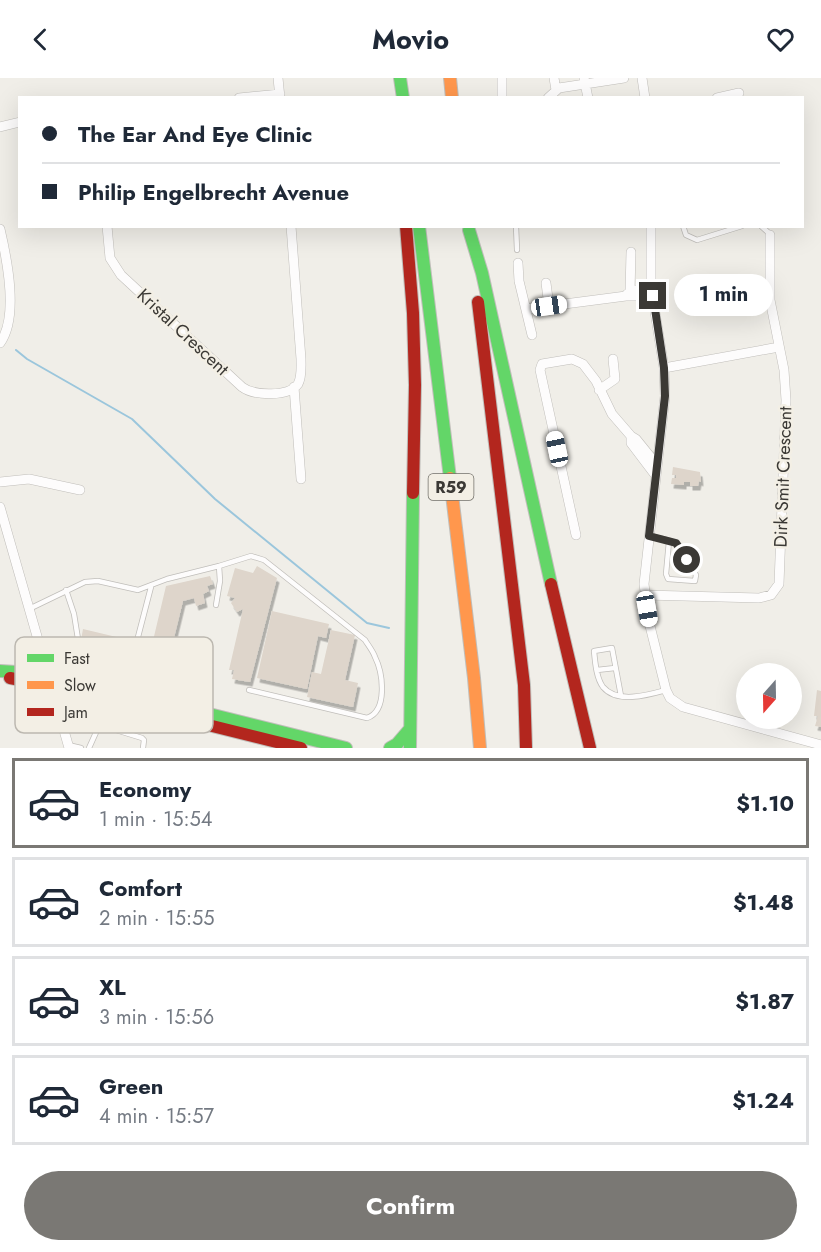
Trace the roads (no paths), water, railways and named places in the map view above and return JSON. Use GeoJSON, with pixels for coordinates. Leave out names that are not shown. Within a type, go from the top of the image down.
{"type":"FeatureCollection","features":[{"type":"Feature","properties":{"kind":"main road"},"geometry":{"type":"LineString","coordinates":[[391,78],[393,96]]}},
{"type":"Feature","properties":{"kind":"main road"},"geometry":{"type":"LineString","coordinates":[[400,78],[403,96]]}},
{"type":"Feature","properties":{"kind":"main road"},"geometry":{"type":"LineString","coordinates":[[450,78],[453,96]]}},
{"type":"Feature","properties":{"kind":"main road"},"geometry":{"type":"LineString","coordinates":[[406,228],[413,313],[415,385],[410,748]]}},
{"type":"Feature","properties":{"kind":"main road","name":"R59"},"geometry":{"type":"LineString","coordinates":[[419,228],[474,678],[480,748]]}},
{"type":"Feature","properties":{"kind":"main road"},"geometry":{"type":"LineString","coordinates":[[469,228],[482,273],[537,526],[590,748]]}},
{"type":"Feature","properties":{"kind":"main road","name":"R59"},"geometry":{"type":"LineString","coordinates":[[469,228],[524,685],[526,748]]}},
{"type":"Feature","properties":{"kind":"main road"},"geometry":{"type":"LineString","coordinates":[[0,671],[15,674]]}},
{"type":"Feature","properties":{"kind":"main road"},"geometry":{"type":"LineString","coordinates":[[0,677],[15,678]]}},
{"type":"Feature","properties":{"kind":"main road"},"geometry":{"type":"LineString","coordinates":[[213,715],[346,748]]}},
{"type":"Feature","properties":{"kind":"main road"},"geometry":{"type":"LineString","coordinates":[[213,724],[301,748]]}},
{"type":"Feature","properties":{"kind":"main road"},"geometry":{"type":"LineString","coordinates":[[390,748],[397,744],[409,730]]}},
{"type":"Feature","properties":{"kind":"street"},"geometry":{"type":"LineString","coordinates":[[278,78],[280,95]]}},
{"type":"Feature","properties":{"kind":"street"},"geometry":{"type":"LineString","coordinates":[[502,78],[502,96]]}},
{"type":"Feature","properties":{"kind":"street"},"geometry":{"type":"LineString","coordinates":[[554,78],[556,90]]}},
{"type":"Feature","properties":{"kind":"street"},"geometry":{"type":"LineString","coordinates":[[550,96],[559,88],[584,81],[624,78]]}},
{"type":"Feature","properties":{"kind":"street"},"geometry":{"type":"LineString","coordinates":[[642,78],[645,96]]}},
{"type":"Feature","properties":{"kind":"street"},"geometry":{"type":"LineString","coordinates":[[584,81],[588,96]]}},
{"type":"Feature","properties":{"kind":"street"},"geometry":{"type":"LineString","coordinates":[[726,96],[739,93]]}},
{"type":"Feature","properties":{"kind":"street"},"geometry":{"type":"LineString","coordinates":[[0,127],[18,122]]}},
{"type":"Feature","properties":{"kind":"street","name":"Kristal Crescent"},"geometry":{"type":"LineString","coordinates":[[107,228],[110,258],[116,269],[242,387],[250,393],[259,394],[288,391],[294,387]]}},
{"type":"Feature","properties":{"kind":"street"},"geometry":{"type":"LineString","coordinates":[[291,228],[301,359],[300,378],[294,387],[301,479]]}},
{"type":"Feature","properties":{"kind":"street"},"geometry":{"type":"LineString","coordinates":[[651,228],[652,291],[664,368],[664,406],[645,568],[645,595],[666,690],[670,698],[682,707],[821,745]]}},
{"type":"Feature","properties":{"kind":"street"},"geometry":{"type":"LineString","coordinates":[[0,229],[10,310],[2,340]]}},
{"type":"Feature","properties":{"kind":"street"},"geometry":{"type":"LineString","coordinates":[[664,368],[779,347],[770,293],[770,235]]}},
{"type":"Feature","properties":{"kind":"street"},"geometry":{"type":"LineString","coordinates":[[628,294],[631,252]]}},
{"type":"Feature","properties":{"kind":"street"},"geometry":{"type":"LineString","coordinates":[[518,263],[519,281],[532,335]]}},
{"type":"Feature","properties":{"kind":"street"},"geometry":{"type":"LineString","coordinates":[[546,283],[549,306]]}},
{"type":"Feature","properties":{"kind":"street"},"geometry":{"type":"LineString","coordinates":[[526,309],[652,291]]}},
{"type":"Feature","properties":{"kind":"street","name":"Dirk Smit Crescent"},"geometry":{"type":"LineString","coordinates":[[645,595],[759,598],[771,595],[777,588],[780,575],[786,400],[784,370],[779,347]]}},
{"type":"Feature","properties":{"kind":"street"},"geometry":{"type":"LineString","coordinates":[[599,390],[615,379],[613,359]]}},
{"type":"Feature","properties":{"kind":"street"},"geometry":{"type":"LineString","coordinates":[[576,534],[540,366],[558,360],[578,360],[587,368],[608,408],[657,465]]}},
{"type":"Feature","properties":{"kind":"street"},"geometry":{"type":"LineString","coordinates":[[631,436],[631,443],[656,476]]}},
{"type":"Feature","properties":{"kind":"street"},"geometry":{"type":"LineString","coordinates":[[0,482],[29,479],[80,490]]}},
{"type":"Feature","properties":{"kind":"street"},"geometry":{"type":"LineString","coordinates":[[0,507],[37,637]]}},
{"type":"Feature","properties":{"kind":"lane"},"geometry":{"type":"LineString","coordinates":[[516,228],[517,250]]}},
{"type":"Feature","properties":{"kind":"lane"},"geometry":{"type":"LineString","coordinates":[[684,228],[686,235],[697,240],[736,228]]}},
{"type":"Feature","properties":{"kind":"lane"},"geometry":{"type":"LineString","coordinates":[[764,228],[770,235]]}},
{"type":"Feature","properties":{"kind":"lane"},"geometry":{"type":"LineString","coordinates":[[649,536],[669,541],[679,545],[696,575],[695,581],[668,579],[666,574],[669,541]]}},
{"type":"Feature","properties":{"kind":"lane"},"geometry":{"type":"LineString","coordinates":[[29,609],[85,582],[94,581],[135,590],[247,556],[254,556],[264,560],[365,640],[376,657],[381,675],[379,708],[376,714],[367,718],[249,690]]}},
{"type":"Feature","properties":{"kind":"lane"},"geometry":{"type":"LineString","coordinates":[[216,605],[220,581],[219,566]]}},
{"type":"Feature","properties":{"kind":"lane"},"geometry":{"type":"LineString","coordinates":[[138,637],[151,587]]}},
{"type":"Feature","properties":{"kind":"lane"},"geometry":{"type":"LineString","coordinates":[[66,590],[78,637]]}},
{"type":"Feature","properties":{"kind":"lane"},"geometry":{"type":"LineString","coordinates":[[621,696],[612,648],[594,651],[603,687],[621,696],[628,698],[666,690]]}},
{"type":"Feature","properties":{"kind":"lane"},"geometry":{"type":"LineString","coordinates":[[597,670],[615,668]]}},
{"type":"Feature","properties":{"kind":"lane"},"geometry":{"type":"LineString","coordinates":[[89,748],[96,733]]}},
{"type":"Feature","properties":{"kind":"lane"},"geometry":{"type":"LineString","coordinates":[[126,733],[142,738],[143,748]]}},
{"type":"Feature","properties":{"kind":"lane"},"geometry":{"type":"LineString","coordinates":[[68,746],[81,748]]}},
{"type":"Feature","properties":{"kind":"waterway"},"geometry":{"type":"LineString","coordinates":[[16,350],[27,359],[132,419],[215,499],[367,623],[389,628]]}}]}
